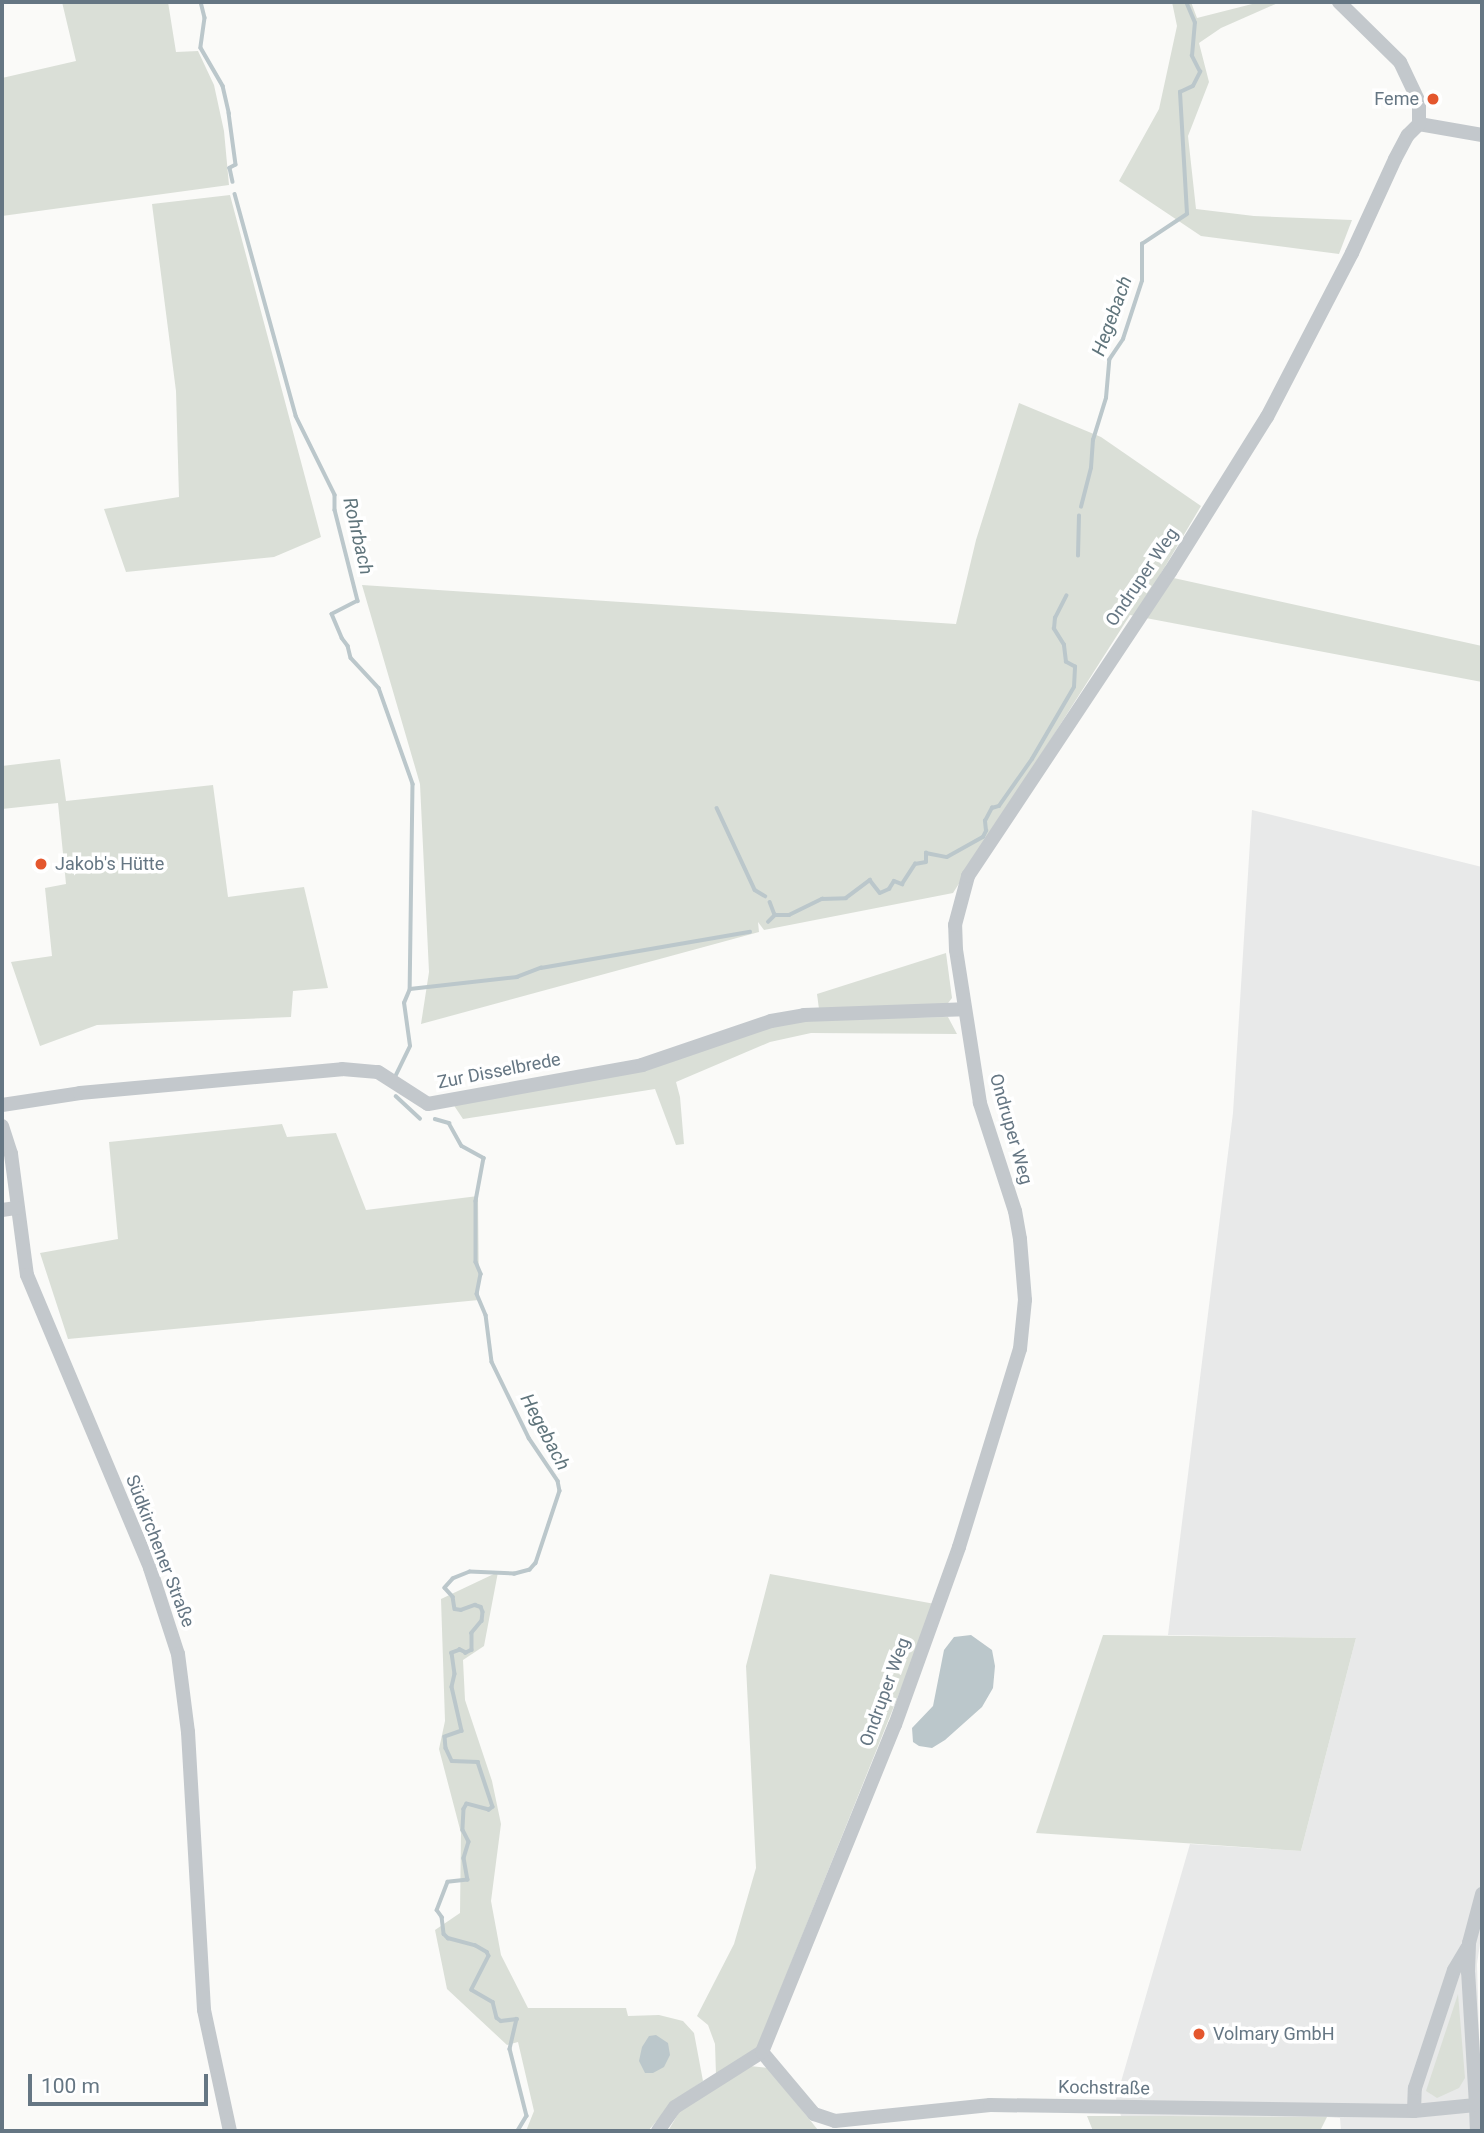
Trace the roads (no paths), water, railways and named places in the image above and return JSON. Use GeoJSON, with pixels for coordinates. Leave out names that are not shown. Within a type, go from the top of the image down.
{"type":"FeatureCollection","features":[{"type":"Feature","properties":{"kind":"street"},"geometry":{"type":"LineString","coordinates":[[1339,2],[1401,62],[1416,91],[1419,124],[1482,135]]}},
{"type":"Feature","properties":{"kind":"street","name":"Ondruper Weg"},"geometry":{"type":"LineString","coordinates":[[762,2052],[895,1726],[959,1547],[1020,1349],[1025,1300],[1020,1240],[1015,1211],[980,1103],[964,1009],[955,925],[968,876],[1170,572],[1267,417],[1352,253],[1395,159],[1408,135],[1419,124]]}},
{"type":"Feature","properties":{"kind":"street","name":"Zur Disselbrede"},"geometry":{"type":"LineString","coordinates":[[2,1105],[80,1093],[342,1069],[378,1072],[428,1104],[642,1065],[771,1021],[804,1015],[964,1009]]}},
{"type":"Feature","properties":{"kind":"street","name":"Südkirchener Straße"},"geometry":{"type":"LineString","coordinates":[[2,1126],[11,1154],[23,1255],[31,1288],[150,1567],[178,1654],[187,1719],[204,2010],[230,2131]]}},
{"type":"Feature","properties":{"kind":"street"},"geometry":{"type":"LineString","coordinates":[[2,1210],[17,1208]]}},
{"type":"Feature","properties":{"kind":"street"},"geometry":{"type":"LineString","coordinates":[[1414,2111],[1420,2075],[1454,1970],[1469,1944],[1482,1894]]}},
{"type":"Feature","properties":{"kind":"street"},"geometry":{"type":"LineString","coordinates":[[1469,1944],[1478,2131]]}},
{"type":"Feature","properties":{"kind":"street"},"geometry":{"type":"LineString","coordinates":[[658,2131],[675,2107],[762,2052]]}},
{"type":"Feature","properties":{"kind":"street","name":"Kochstraße"},"geometry":{"type":"LineString","coordinates":[[762,2052],[814,2114],[835,2121],[990,2105],[1414,2111],[1475,2105]]}},
{"type":"Feature","properties":{"kind":"waterway","name":"Rohrbach"},"geometry":{"type":"LineString","coordinates":[[201,2],[205,18],[201,48],[223,86],[229,113],[236,165],[230,168],[233,182]]}},
{"type":"Feature","properties":{"kind":"waterway","name":"Hegebach"},"geometry":{"type":"LineString","coordinates":[[1081,507],[1091,468],[1093,440],[1106,398],[1109,360],[1123,339],[1142,281],[1142,244],[1187,214],[1180,92],[1193,86],[1200,72],[1192,56],[1195,23],[1186,2]]}},
{"type":"Feature","properties":{"kind":"waterway","name":"Rohrbach"},"geometry":{"type":"LineString","coordinates":[[235,194],[296,416],[335,495],[335,510],[358,601],[332,614],[351,658],[379,688],[413,784],[410,989]]}},
{"type":"Feature","properties":{"kind":"waterway"},"geometry":{"type":"LineString","coordinates":[[1078,556],[1079,516]]}},
{"type":"Feature","properties":{"kind":"waterway"},"geometry":{"type":"LineString","coordinates":[[768,922],[775,915],[789,915],[822,899],[846,898],[870,880],[880,893],[889,889],[894,881],[902,884],[915,864],[926,862],[926,853],[947,857],[983,837],[986,831],[985,821],[992,808],[999,806],[1032,759],[1074,687],[1075,667],[1066,662],[1064,645],[1054,629],[1055,618],[1066,596]]}},
{"type":"Feature","properties":{"kind":"waterway"},"geometry":{"type":"LineString","coordinates":[[717,808],[755,890],[765,896]]}},
{"type":"Feature","properties":{"kind":"waterway"},"geometry":{"type":"LineString","coordinates":[[770,902],[775,915]]}},
{"type":"Feature","properties":{"kind":"waterway","name":"Hegebach"},"geometry":{"type":"LineString","coordinates":[[395,1077],[410,1046],[404,1003],[410,989],[517,977],[541,968],[750,932]]}},
{"type":"Feature","properties":{"kind":"waterway"},"geometry":{"type":"LineString","coordinates":[[396,1096],[420,1118]]}},
{"type":"Feature","properties":{"kind":"waterway","name":"Hegebach"},"geometry":{"type":"LineString","coordinates":[[435,1119],[449,1123],[462,1146],[484,1158],[476,1201],[476,1262],[481,1274],[477,1294],[486,1315],[492,1362],[529,1438],[558,1481],[560,1491],[536,1563],[530,1570],[515,1574],[470,1572],[453,1579],[445,1588],[453,1597],[455,1609],[461,1610],[475,1605],[481,1607],[483,1612],[482,1621],[472,1633],[472,1650],[452,1653],[455,1674],[452,1687],[462,1731],[445,1737],[446,1748],[452,1761],[478,1762],[493,1807],[489,1810],[467,1804],[464,1809],[463,1830],[469,1842],[464,1858],[468,1880],[448,1882],[437,1910],[442,1917],[444,1934],[448,1938],[475,1945],[489,1956],[472,1990],[493,2002],[497,2018],[501,2021],[517,2019],[510,2049],[527,2116],[518,2131]]}},
{"type":"Feature","properties":{"kind":"place","name":"Feme"},"geometry":{"type":"Point","coordinates":[1433,99]}},
{"type":"Feature","properties":{"kind":"place","name":"Jakob's Hütte"},"geometry":{"type":"Point","coordinates":[41,864]}},
{"type":"Feature","properties":{"kind":"place","name":"Volmary GmbH"},"geometry":{"type":"Point","coordinates":[1199,2034]}}]}
